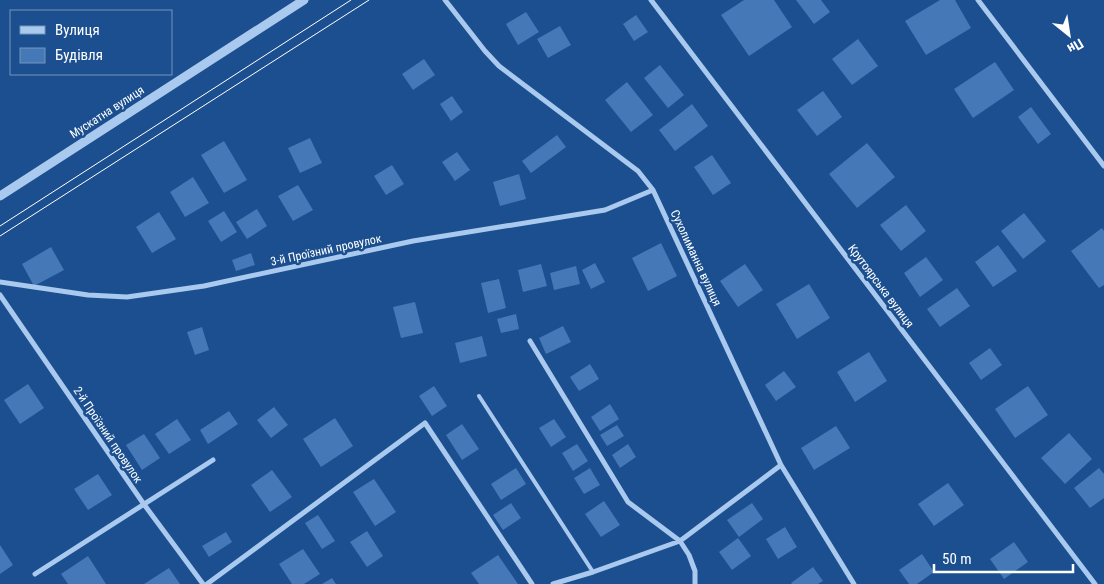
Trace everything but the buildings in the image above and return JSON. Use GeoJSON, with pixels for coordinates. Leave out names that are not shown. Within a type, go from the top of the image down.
{"type":"FeatureCollection","features":[{"type":"Feature","properties":{"kind":"street","name":"Мускатна вулиця"},"geometry":{"type":"LineString","coordinates":[[0,196],[304,0]]}},
{"type":"Feature","properties":{"kind":"street","name":"Сухолиманна вулиця"},"geometry":{"type":"LineString","coordinates":[[445,0],[500,66],[638,171],[653,190],[781,465],[854,584]]}},
{"type":"Feature","properties":{"kind":"street","name":"Крутоярська вулиця"},"geometry":{"type":"LineString","coordinates":[[651,0],[1095,584]]}},
{"type":"Feature","properties":{"kind":"street"},"geometry":{"type":"LineString","coordinates":[[978,0],[1104,166]]}},
{"type":"Feature","properties":{"kind":"street","name":"3-й Проїзний провулок"},"geometry":{"type":"LineString","coordinates":[[0,282],[88,295],[127,297],[204,286],[413,241],[605,210],[653,190]]}},
{"type":"Feature","properties":{"kind":"street","name":"2-й Проїзний провулок"},"geometry":{"type":"LineString","coordinates":[[0,295],[143,504],[203,584]]}},
{"type":"Feature","properties":{"kind":"street"},"geometry":{"type":"LineString","coordinates":[[530,341],[628,502],[680,541],[689,555],[695,571],[695,584]]}},
{"type":"Feature","properties":{"kind":"street"},"geometry":{"type":"LineString","coordinates":[[207,584],[425,423],[532,584]]}},
{"type":"Feature","properties":{"kind":"street"},"geometry":{"type":"LineString","coordinates":[[35,574],[212,460]]}},
{"type":"Feature","properties":{"kind":"street"},"geometry":{"type":"LineString","coordinates":[[553,584],[680,541],[781,465]]}},
{"type":"Feature","properties":{"kind":"lane"},"geometry":{"type":"LineString","coordinates":[[479,396],[593,572]]}},
{"type":"Feature","properties":{"kind":"tram line"},"geometry":{"type":"LineString","coordinates":[[0,226],[351,0]]}},
{"type":"Feature","properties":{"kind":"tram line"},"geometry":{"type":"LineString","coordinates":[[0,236],[369,0]]}}]}
